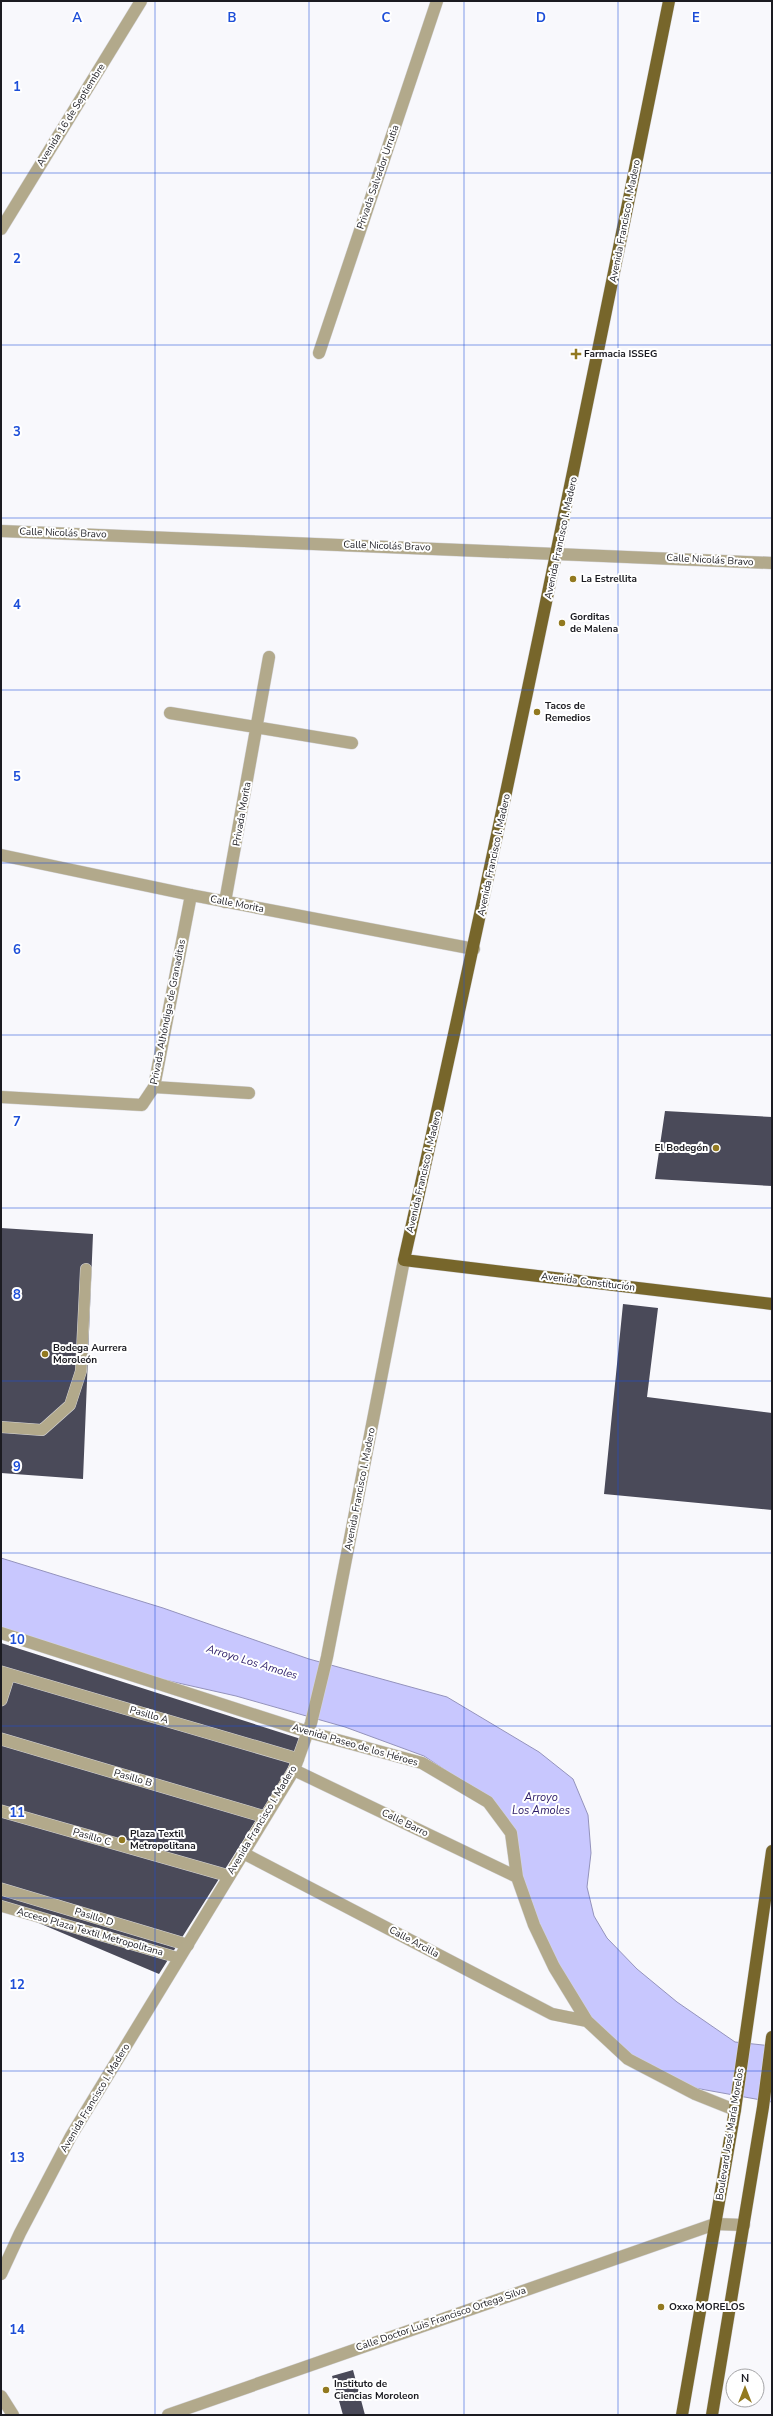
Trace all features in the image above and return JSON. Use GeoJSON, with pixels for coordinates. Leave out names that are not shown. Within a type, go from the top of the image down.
{"type":"FeatureCollection","features":[{"type":"Feature","properties":{"kind":"main road","name":"Avenida Francisco I. Madero"},"geometry":{"type":"LineString","coordinates":[[404,1260],[474,949],[558,553],[669,1]]}},
{"type":"Feature","properties":{"kind":"main road","name":"Avenida Constitución"},"geometry":{"type":"LineString","coordinates":[[404,1260],[772,1304]]}},
{"type":"Feature","properties":{"kind":"main road","name":"Boulevard José María Morelos"},"geometry":{"type":"LineString","coordinates":[[682,2415],[735,2110],[772,1851]]}},
{"type":"Feature","properties":{"kind":"main road"},"geometry":{"type":"LineString","coordinates":[[712,2415],[766,2106],[772,2037]]}},
{"type":"Feature","properties":{"kind":"street","name":"Avenida 16 de Septiembre"},"geometry":{"type":"LineString","coordinates":[[1,229],[141,1]]}},
{"type":"Feature","properties":{"kind":"street","name":"Privada Salvador Urrutia"},"geometry":{"type":"LineString","coordinates":[[319,353],[437,1]]}},
{"type":"Feature","properties":{"kind":"street","name":"Calle Nicolás Bravo"},"geometry":{"type":"LineString","coordinates":[[1,530],[772,563]]}},
{"type":"Feature","properties":{"kind":"street","name":"Privada Morita"},"geometry":{"type":"LineString","coordinates":[[225,902],[258,727],[269,657]]}},
{"type":"Feature","properties":{"kind":"street"},"geometry":{"type":"LineString","coordinates":[[170,713],[352,744]]}},
{"type":"Feature","properties":{"kind":"street","name":"Calle Morita"},"geometry":{"type":"LineString","coordinates":[[1,856],[225,902],[474,949]]}},
{"type":"Feature","properties":{"kind":"street","name":"Privada Alhóndiga de Granaditas"},"geometry":{"type":"LineString","coordinates":[[1,1097],[142,1105],[154,1087],[191,895]]}},
{"type":"Feature","properties":{"kind":"street"},"geometry":{"type":"LineString","coordinates":[[154,1087],[249,1093]]}},
{"type":"Feature","properties":{"kind":"street","name":"Avenida Francisco I. Madero"},"geometry":{"type":"LineString","coordinates":[[1,2274],[20,2233],[72,2136],[296,1764],[309,1728],[327,1657],[404,1260]]}},
{"type":"Feature","properties":{"kind":"street","name":"Avenida Paseo de los Héroes"},"geometry":{"type":"LineString","coordinates":[[1,1633],[422,1763],[488,1802],[511,1833],[517,1878],[534,1925],[554,1967],[587,2021],[628,2059],[695,2094],[735,2110]]}},
{"type":"Feature","properties":{"kind":"street"},"geometry":{"type":"LineString","coordinates":[[1,1700],[5,1673]]}},
{"type":"Feature","properties":{"kind":"street","name":"Pasillo A"},"geometry":{"type":"LineString","coordinates":[[5,1673],[296,1764]]}},
{"type":"Feature","properties":{"kind":"street","name":"Pasillo B"},"geometry":{"type":"LineString","coordinates":[[1,1739],[265,1817]]}},
{"type":"Feature","properties":{"kind":"street","name":"Calle Barro"},"geometry":{"type":"LineString","coordinates":[[296,1764],[517,1878]]}},
{"type":"Feature","properties":{"kind":"street","name":"Pasillo C"},"geometry":{"type":"LineString","coordinates":[[1,1811],[229,1876]]}},
{"type":"Feature","properties":{"kind":"street","name":"Calle Arcilla"},"geometry":{"type":"LineString","coordinates":[[243,1853],[552,2014],[587,2021]]}},
{"type":"Feature","properties":{"kind":"street","name":"Pasillo D"},"geometry":{"type":"LineString","coordinates":[[1,1889],[188,1945]]}},
{"type":"Feature","properties":{"kind":"street"},"geometry":{"type":"LineString","coordinates":[[715,2224],[744,2225]]}},
{"type":"Feature","properties":{"kind":"street","name":"Calle Doctor Luis Francisco Ortega Silva"},"geometry":{"type":"LineString","coordinates":[[168,2415],[715,2224]]}},
{"type":"Feature","properties":{"kind":"street"},"geometry":{"type":"LineString","coordinates":[[1,2396],[14,2415]]}},
{"type":"Feature","properties":{"kind":"lane"},"geometry":{"type":"LineString","coordinates":[[1,1427],[42,1430],[70,1405],[81,1371],[86,1269]]}},
{"type":"Feature","properties":{"kind":"lane","name":"Acceso Plaza Textil Metropolitana"},"geometry":{"type":"LineString","coordinates":[[1,1906],[179,1958]]}},
{"type":"Feature","properties":{"kind":"water","name":"Arroyo Los Amoles"},"geometry":{"type":"Polygon","coordinates":[[[1,1558],[163,1608],[309,1659],[447,1697],[539,1752],[573,1779],[588,1815],[591,1853],[587,1887],[594,1916],[607,1938],[637,1969],[677,2002],[735,2042],[772,2046],[772,2102],[684,2086],[632,2058],[585,2011],[558,1967],[539,1928],[521,1877],[515,1833],[492,1801],[424,1756],[345,1727],[236,1696],[125,1671],[1,1630],[1,1558]]]}},
{"type":"Feature","properties":{"kind":"building","name":"El Bodegón"},"geometry":{"type":"Polygon","coordinates":[[[665,1111],[772,1117],[772,1186],[655,1179],[665,1111]]]}},
{"type":"Feature","properties":{"kind":"building","name":"Bodega Aurrera Moroleón"},"geometry":{"type":"Polygon","coordinates":[[[1,1228],[93,1234],[83,1479],[1,1473],[1,1228]]]}},
{"type":"Feature","properties":{"kind":"building"},"geometry":{"type":"Polygon","coordinates":[[[623,1304],[658,1308],[647,1397],[772,1413],[772,1510],[604,1494],[623,1304]]]}},
{"type":"Feature","properties":{"kind":"building","name":"Plaza Textil Metropolitana"},"geometry":{"type":"Polygon","coordinates":[[[1,1643],[301,1739],[285,1774],[159,1974],[1,1907],[1,1643]]]}},
{"type":"Feature","properties":{"kind":"building"},"geometry":{"type":"Polygon","coordinates":[[[353,2370],[365,2415],[343,2415],[332,2376],[353,2370]]]}},
{"type":"Feature","properties":{"kind":"place","name":"Farmacia ISSEG"},"geometry":{"type":"Point","coordinates":[576,354]}},
{"type":"Feature","properties":{"kind":"place","name":"La Estrellita"},"geometry":{"type":"Point","coordinates":[573,579]}},
{"type":"Feature","properties":{"kind":"place","name":"Gorditas de Malena"},"geometry":{"type":"Point","coordinates":[562,623]}},
{"type":"Feature","properties":{"kind":"place","name":"Tacos de Remedios"},"geometry":{"type":"Point","coordinates":[537,712]}},
{"type":"Feature","properties":{"kind":"place","name":"El Bodegón"},"geometry":{"type":"Point","coordinates":[716,1148]}},
{"type":"Feature","properties":{"kind":"place","name":"Bodega Aurrera Moroleón"},"geometry":{"type":"Point","coordinates":[45,1354]}},
{"type":"Feature","properties":{"kind":"place","name":"Plaza Textil Metropolitana"},"geometry":{"type":"Point","coordinates":[122,1840]}},
{"type":"Feature","properties":{"kind":"place","name":"Oxxo MORELOS"},"geometry":{"type":"Point","coordinates":[661,2307]}},
{"type":"Feature","properties":{"kind":"place","name":"Instituto de Ciencias Moroleon"},"geometry":{"type":"Point","coordinates":[326,2390]}}]}
